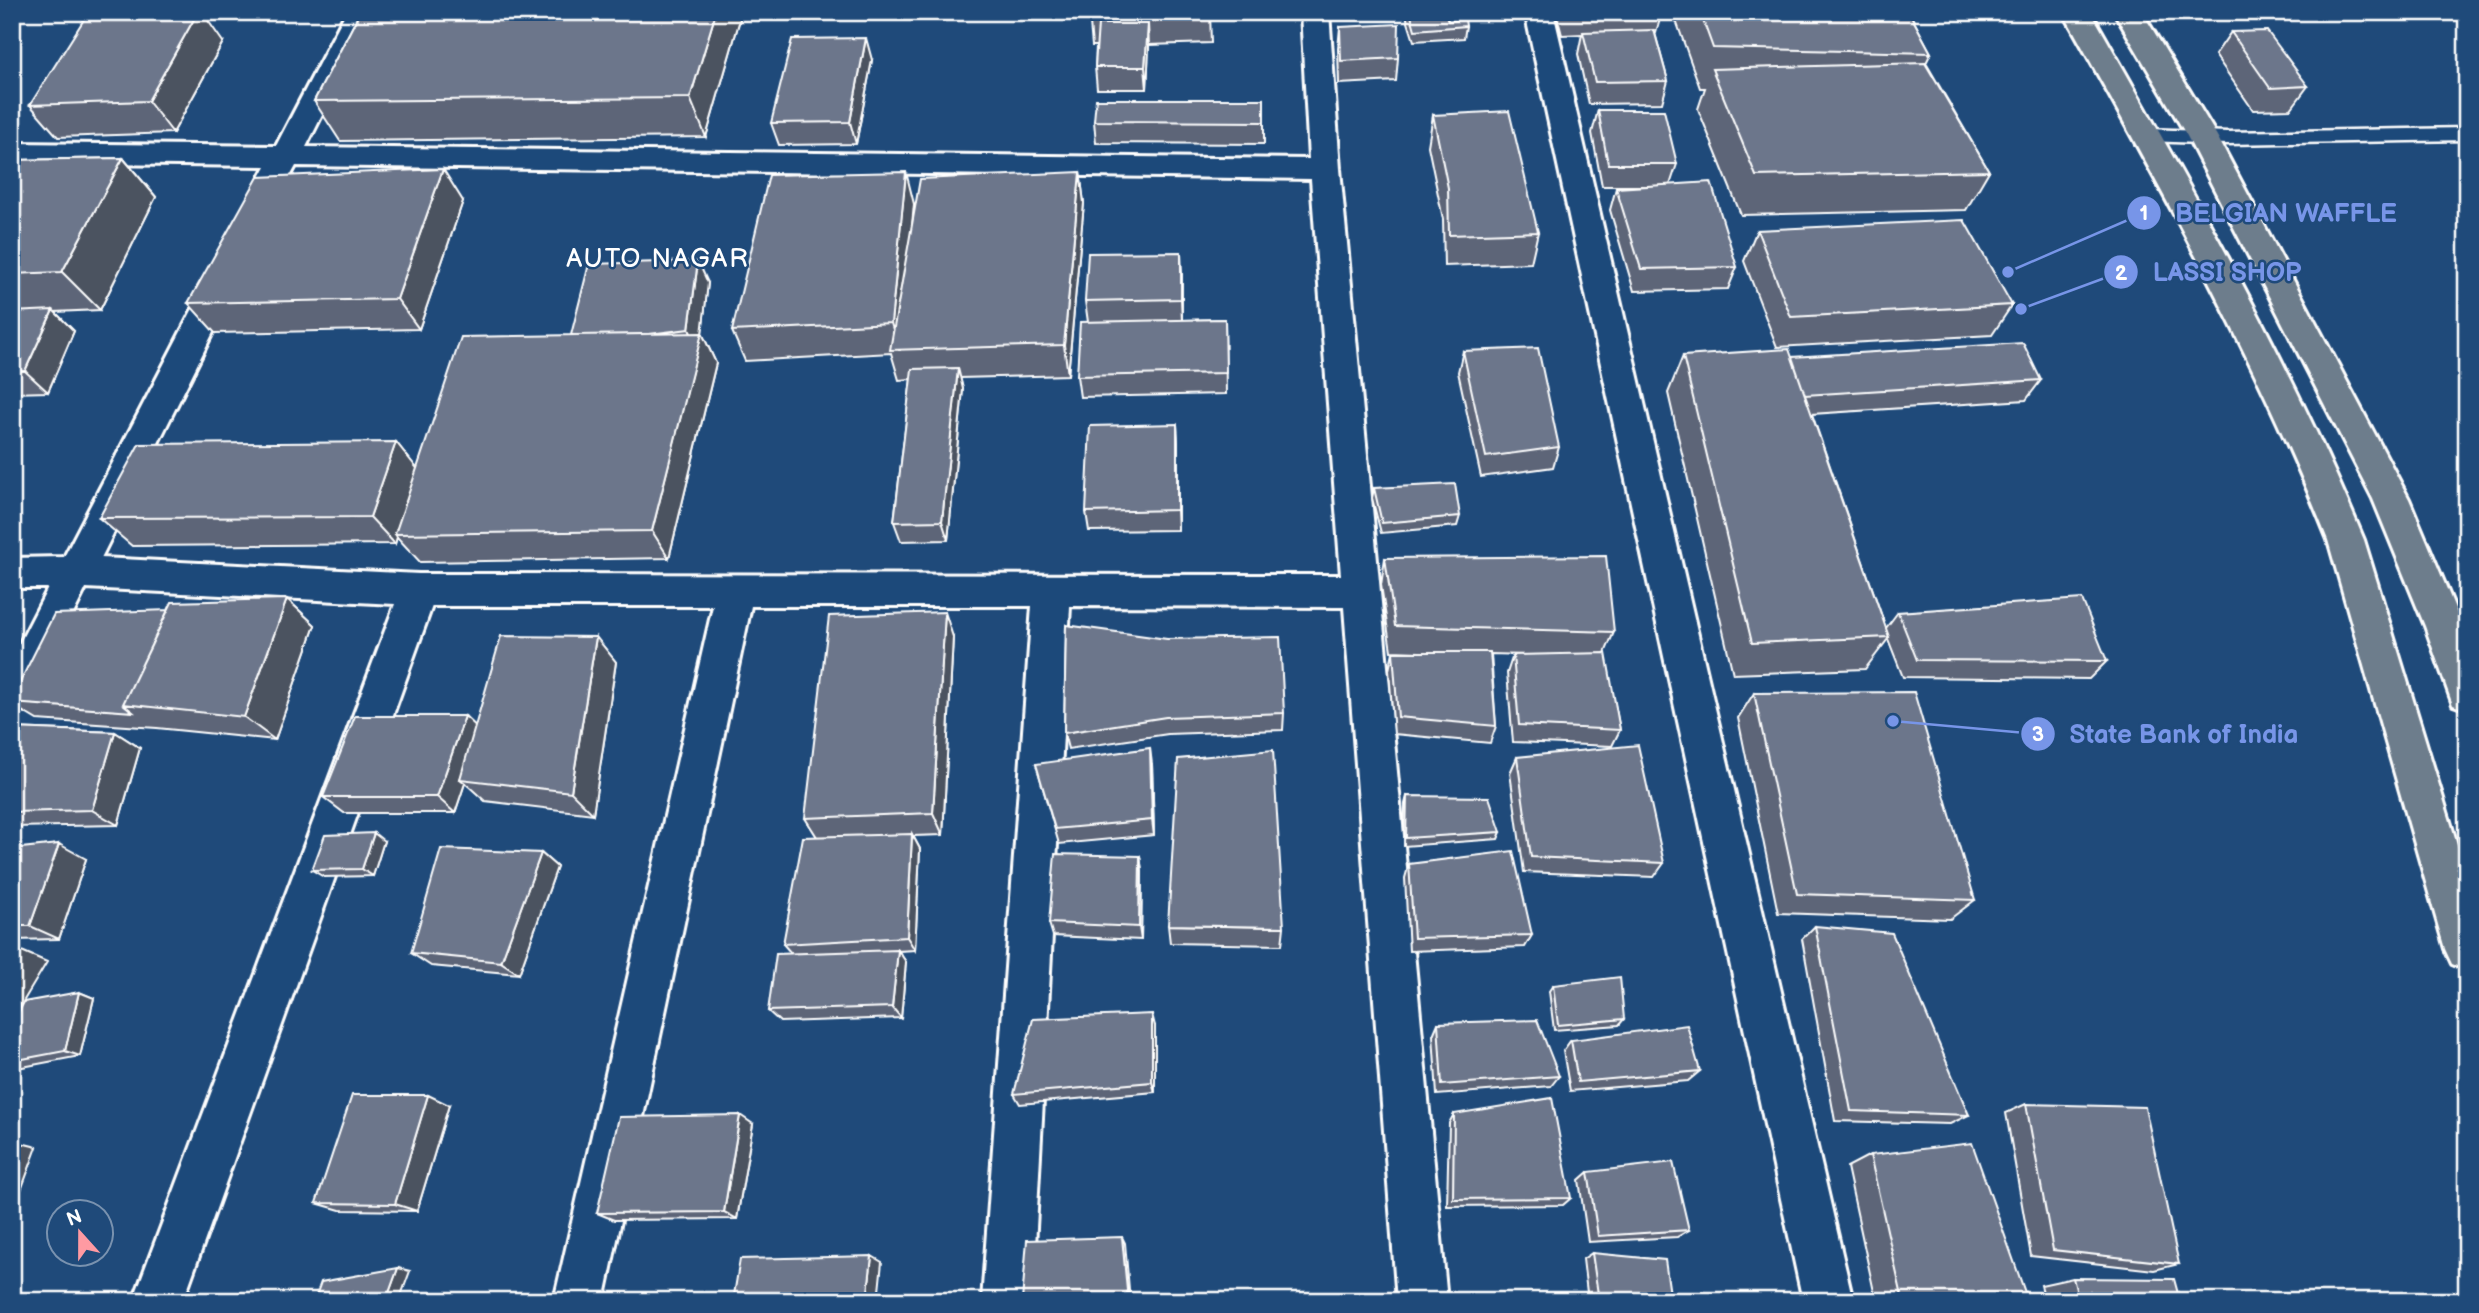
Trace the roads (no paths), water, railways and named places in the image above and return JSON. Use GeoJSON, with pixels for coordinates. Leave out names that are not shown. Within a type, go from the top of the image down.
{"type":"FeatureCollection","features":[{"type":"Feature","properties":{"kind":"main road"},"geometry":{"type":"LineString","coordinates":[[2077,12],[2147,135],[2229,290],[2326,488],[2346,540],[2467,949]]}},
{"type":"Feature","properties":{"kind":"main road"},"geometry":{"type":"LineString","coordinates":[[2128,12],[2202,136],[2391,499],[2444,626],[2467,692]]}},
{"type":"Feature","properties":{"kind":"street"},"geometry":{"type":"LineString","coordinates":[[260,206],[360,12]]}},
{"type":"Feature","properties":{"kind":"street"},"geometry":{"type":"LineString","coordinates":[[1315,12],[1325,169],[1422,1301]]}},
{"type":"Feature","properties":{"kind":"street"},"geometry":{"type":"LineString","coordinates":[[1539,12],[1828,1301]]}},
{"type":"Feature","properties":{"kind":"street"},"geometry":{"type":"LineString","coordinates":[[12,153],[1325,169]]}},
{"type":"Feature","properties":{"kind":"street"},"geometry":{"type":"LineString","coordinates":[[12,697],[242,243]]}},
{"type":"Feature","properties":{"kind":"street"},"geometry":{"type":"LineString","coordinates":[[12,572],[75,572],[419,590],[1363,591]]}},
{"type":"Feature","properties":{"kind":"street"},"geometry":{"type":"LineString","coordinates":[[158,1301],[419,590]]}},
{"type":"Feature","properties":{"kind":"street"},"geometry":{"type":"LineString","coordinates":[[579,1301],[734,592]]}},
{"type":"Feature","properties":{"kind":"street"},"geometry":{"type":"LineString","coordinates":[[1007,1301],[1052,592]]}},
{"type":"Feature","properties":{"kind":"lane"},"geometry":{"type":"LineString","coordinates":[[2147,135],[2467,134]]}},
{"type":"Feature","properties":{"kind":"place","name":"BELGIAN WAFFLE"},"geometry":{"type":"Point","coordinates":[2008,272]}},
{"type":"Feature","properties":{"kind":"place","name":"LASSI SHOP"},"geometry":{"type":"Point","coordinates":[2021,309]}},
{"type":"Feature","properties":{"kind":"place","name":"State Bank of India"},"geometry":{"type":"Point","coordinates":[1893,721]}},
{"type":"Feature","properties":{"kind":"district","name":"AUTO NAGAR"},"geometry":{"type":"Point","coordinates":[658,259]}}]}
